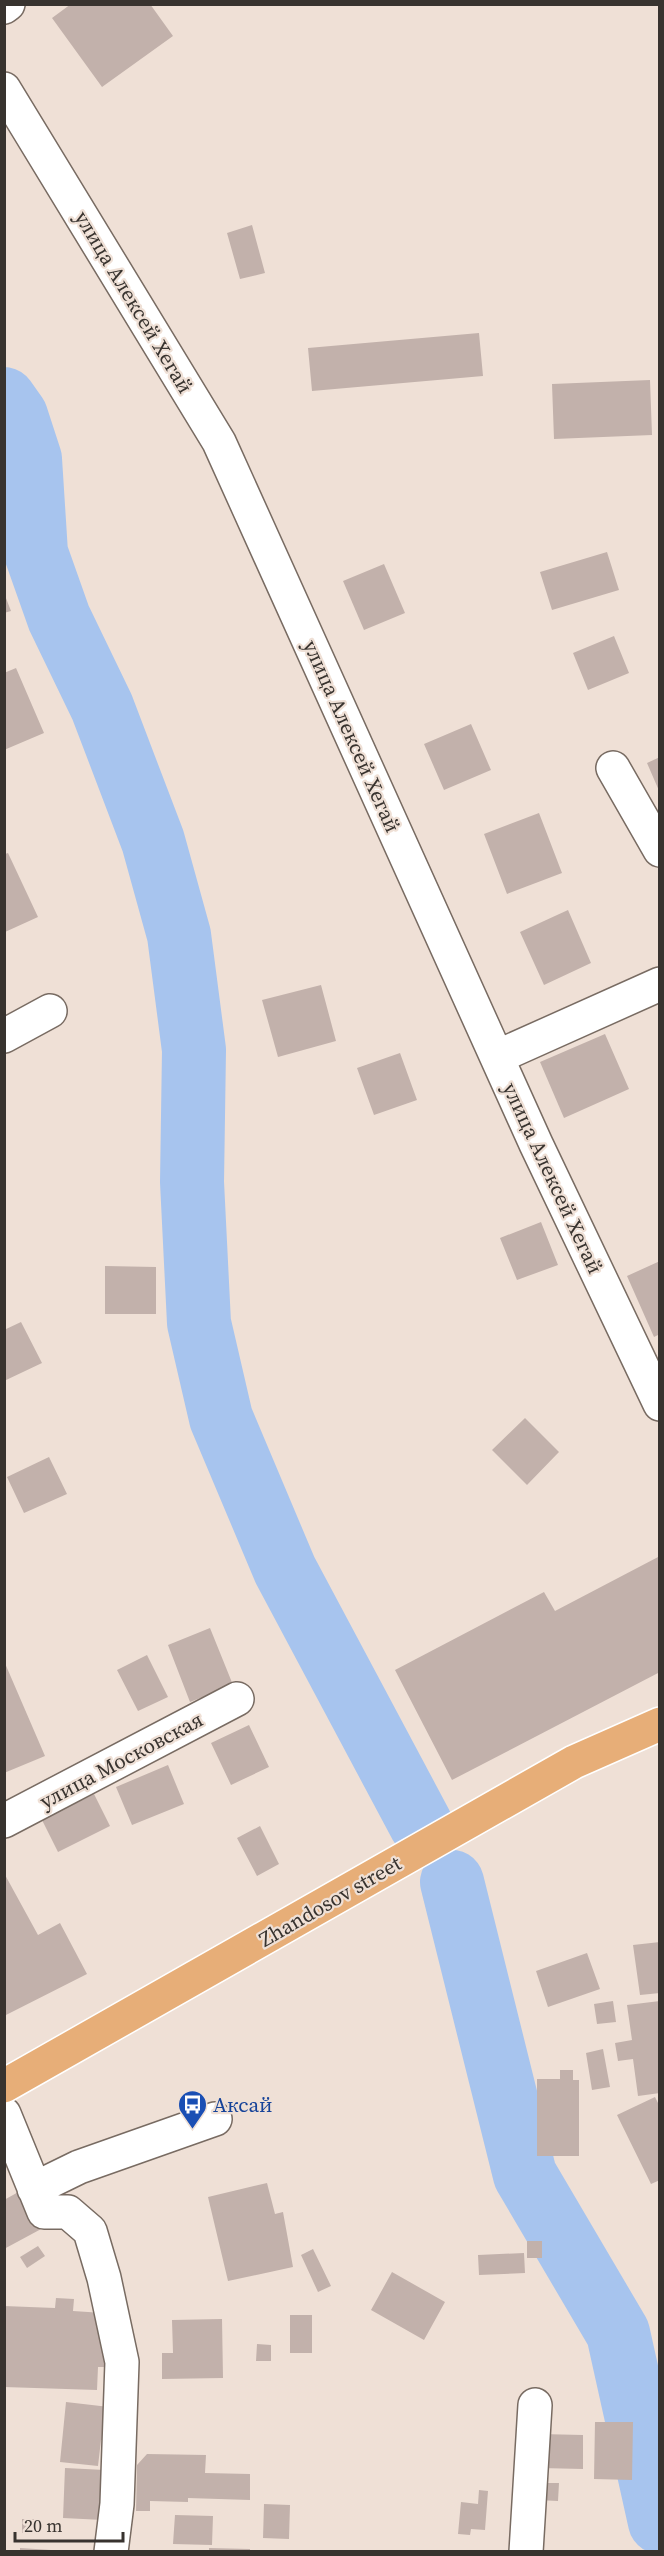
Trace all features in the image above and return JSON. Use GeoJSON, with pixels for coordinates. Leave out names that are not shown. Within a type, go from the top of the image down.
{"type":"FeatureCollection","features":[{"type":"Feature","properties":{"kind":"main road","name":"Zhandosov street"},"geometry":{"type":"LineString","coordinates":[[4,2086],[574,1762],[660,1724]]}},
{"type":"Feature","properties":{"kind":"street"},"geometry":{"type":"LineString","coordinates":[[4,7],[8,4]]}},
{"type":"Feature","properties":{"kind":"street","name":"улица Алексей Хегай"},"geometry":{"type":"LineString","coordinates":[[4,89],[219,441],[497,1057],[660,1404]]}},
{"type":"Feature","properties":{"kind":"street"},"geometry":{"type":"LineString","coordinates":[[613,768],[660,850]]}},
{"type":"Feature","properties":{"kind":"street"},"geometry":{"type":"LineString","coordinates":[[497,1057],[660,984]]}},
{"type":"Feature","properties":{"kind":"street"},"geometry":{"type":"LineString","coordinates":[[4,1036],[50,1011]]}},
{"type":"Feature","properties":{"kind":"street","name":"улица Московская"},"geometry":{"type":"LineString","coordinates":[[4,1821],[237,1700]]}},
{"type":"Feature","properties":{"kind":"street"},"geometry":{"type":"LineString","coordinates":[[4,2114],[44,2212],[68,2212],[90,2231],[106,2288],[122,2362],[119,2469],[111,2552]]}},
{"type":"Feature","properties":{"kind":"street"},"geometry":{"type":"LineString","coordinates":[[34,2189],[79,2166],[215,2119]]}},
{"type":"Feature","properties":{"kind":"street"},"geometry":{"type":"LineString","coordinates":[[526,2552],[535,2405]]}},
{"type":"Feature","properties":{"kind":"building"},"geometry":{"type":"Polygon","coordinates":[[[71,4],[150,4],[173,36],[102,87],[52,18],[71,4]]]}},
{"type":"Feature","properties":{"kind":"building"},"geometry":{"type":"Polygon","coordinates":[[[252,225],[265,273],[240,279],[227,233],[252,225]]]}},
{"type":"Feature","properties":{"kind":"building"},"geometry":{"type":"Polygon","coordinates":[[[479,333],[483,376],[312,391],[308,348],[479,333]]]}},
{"type":"Feature","properties":{"kind":"building"},"geometry":{"type":"Polygon","coordinates":[[[650,380],[652,435],[554,439],[552,384],[650,380]]]}},
{"type":"Feature","properties":{"kind":"building"},"geometry":{"type":"Polygon","coordinates":[[[607,552],[619,590],[552,610],[540,572],[607,552]]]}},
{"type":"Feature","properties":{"kind":"building"},"geometry":{"type":"Polygon","coordinates":[[[384,564],[405,613],[364,630],[343,581],[384,564]]]}},
{"type":"Feature","properties":{"kind":"building"},"geometry":{"type":"Polygon","coordinates":[[[4,593],[11,611],[4,613],[4,593]]]}},
{"type":"Feature","properties":{"kind":"building"},"geometry":{"type":"Polygon","coordinates":[[[614,636],[629,673],[588,690],[573,653],[614,636]]]}},
{"type":"Feature","properties":{"kind":"building"},"geometry":{"type":"Polygon","coordinates":[[[16,668],[44,733],[4,750],[4,673],[16,668]]]}},
{"type":"Feature","properties":{"kind":"building"},"geometry":{"type":"Polygon","coordinates":[[[471,724],[491,770],[444,790],[424,744],[471,724]]]}},
{"type":"Feature","properties":{"kind":"building"},"geometry":{"type":"Polygon","coordinates":[[[660,757],[660,793],[647,763],[660,757]]]}},
{"type":"Feature","properties":{"kind":"building"},"geometry":{"type":"Polygon","coordinates":[[[539,813],[562,873],[507,894],[484,834],[539,813]]]}},
{"type":"Feature","properties":{"kind":"building"},"geometry":{"type":"Polygon","coordinates":[[[8,853],[38,917],[5,932],[5,854],[8,853]]]}},
{"type":"Feature","properties":{"kind":"building"},"geometry":{"type":"Polygon","coordinates":[[[568,910],[591,963],[544,985],[520,932],[568,910]]]}},
{"type":"Feature","properties":{"kind":"building"},"geometry":{"type":"Polygon","coordinates":[[[321,985],[336,1041],[278,1057],[262,1000],[321,985]]]}},
{"type":"Feature","properties":{"kind":"building"},"geometry":{"type":"Polygon","coordinates":[[[605,1034],[629,1089],[564,1118],[540,1062],[605,1034]]]}},
{"type":"Feature","properties":{"kind":"building"},"geometry":{"type":"Polygon","coordinates":[[[400,1053],[417,1100],[374,1115],[357,1068],[400,1053]]]}},
{"type":"Feature","properties":{"kind":"building"},"geometry":{"type":"Polygon","coordinates":[[[541,1222],[558,1265],[517,1280],[500,1238],[541,1222]]]}},
{"type":"Feature","properties":{"kind":"building"},"geometry":{"type":"Polygon","coordinates":[[[660,1261],[660,1334],[654,1337],[627,1276],[660,1261]]]}},
{"type":"Feature","properties":{"kind":"building"},"geometry":{"type":"Polygon","coordinates":[[[105,1266],[156,1267],[156,1314],[105,1314],[105,1266]]]}},
{"type":"Feature","properties":{"kind":"building"},"geometry":{"type":"Polygon","coordinates":[[[21,1322],[42,1363],[4,1381],[4,1330],[21,1322]]]}},
{"type":"Feature","properties":{"kind":"building"},"geometry":{"type":"Polygon","coordinates":[[[525,1418],[559,1452],[527,1485],[492,1450],[525,1418]]]}},
{"type":"Feature","properties":{"kind":"building"},"geometry":{"type":"Polygon","coordinates":[[[49,1457],[67,1494],[24,1513],[7,1477],[49,1457]]]}},
{"type":"Feature","properties":{"kind":"building"},"geometry":{"type":"Polygon","coordinates":[[[660,1556],[660,1672],[452,1780],[395,1670],[544,1592],[555,1611],[660,1556]]]}},
{"type":"Feature","properties":{"kind":"building"},"geometry":{"type":"Polygon","coordinates":[[[210,1628],[233,1685],[190,1702],[168,1645],[210,1628]]]}},
{"type":"Feature","properties":{"kind":"building"},"geometry":{"type":"Polygon","coordinates":[[[147,1655],[168,1697],[138,1711],[117,1670],[147,1655]]]}},
{"type":"Feature","properties":{"kind":"building"},"geometry":{"type":"Polygon","coordinates":[[[4,1661],[45,1756],[4,1773],[4,1661]]]}},
{"type":"Feature","properties":{"kind":"building"},"geometry":{"type":"Polygon","coordinates":[[[249,1725],[269,1767],[231,1785],[211,1743],[249,1725]]]}},
{"type":"Feature","properties":{"kind":"building"},"geometry":{"type":"Polygon","coordinates":[[[168,1765],[184,1804],[132,1825],[116,1787],[168,1765]]]}},
{"type":"Feature","properties":{"kind":"building"},"geometry":{"type":"Polygon","coordinates":[[[94,1794],[110,1826],[58,1852],[42,1820],[94,1794]]]}},
{"type":"Feature","properties":{"kind":"building"},"geometry":{"type":"Polygon","coordinates":[[[260,1826],[279,1864],[257,1876],[237,1838],[260,1826]]]}},
{"type":"Feature","properties":{"kind":"building"},"geometry":{"type":"Polygon","coordinates":[[[4,1873],[38,1935],[60,1923],[87,1974],[4,2016],[4,1873]]]}},
{"type":"Feature","properties":{"kind":"building"},"geometry":{"type":"Polygon","coordinates":[[[660,1942],[660,1993],[640,1995],[633,1945],[660,1942]]]}},
{"type":"Feature","properties":{"kind":"building"},"geometry":{"type":"Polygon","coordinates":[[[587,1953],[600,1989],[548,2007],[536,1971],[587,1953]]]}},
{"type":"Feature","properties":{"kind":"building"},"geometry":{"type":"Polygon","coordinates":[[[613,2001],[616,2022],[597,2024],[594,2004],[613,2001]]]}},
{"type":"Feature","properties":{"kind":"building"},"geometry":{"type":"Polygon","coordinates":[[[660,2001],[660,2093],[638,2096],[633,2059],[618,2061],[615,2043],[632,2040],[627,2005],[660,2001]]]}},
{"type":"Feature","properties":{"kind":"building"},"geometry":{"type":"Polygon","coordinates":[[[603,2049],[610,2087],[592,2090],[586,2053],[603,2049]]]}},
{"type":"Feature","properties":{"kind":"building"},"geometry":{"type":"Polygon","coordinates":[[[560,2070],[573,2070],[573,2080],[579,2080],[579,2156],[537,2156],[537,2079],[560,2079],[560,2070]]]}},
{"type":"Feature","properties":{"kind":"building"},"geometry":{"type":"Polygon","coordinates":[[[655,2097],[660,2107],[660,2180],[651,2184],[617,2115],[655,2097]]]}},
{"type":"Feature","properties":{"kind":"building"},"geometry":{"type":"Polygon","coordinates":[[[267,2183],[275,2214],[283,2212],[293,2267],[228,2281],[208,2197],[267,2183]]]}},
{"type":"Feature","properties":{"kind":"building"},"geometry":{"type":"Polygon","coordinates":[[[22,2190],[43,2228],[4,2249],[4,2200],[22,2190]]]}},
{"type":"Feature","properties":{"kind":"building"},"geometry":{"type":"Polygon","coordinates":[[[527,2241],[542,2241],[542,2258],[527,2258],[527,2241]]]}},
{"type":"Feature","properties":{"kind":"building"},"geometry":{"type":"Polygon","coordinates":[[[38,2246],[45,2256],[27,2268],[20,2257],[38,2246]]]}},
{"type":"Feature","properties":{"kind":"building"},"geometry":{"type":"Polygon","coordinates":[[[313,2249],[331,2286],[318,2292],[301,2255],[313,2249]]]}},
{"type":"Feature","properties":{"kind":"building"},"geometry":{"type":"Polygon","coordinates":[[[524,2253],[525,2273],[479,2275],[478,2255],[524,2253]]]}},
{"type":"Feature","properties":{"kind":"building"},"geometry":{"type":"Polygon","coordinates":[[[392,2272],[445,2302],[424,2340],[371,2310],[392,2272]]]}},
{"type":"Feature","properties":{"kind":"building"},"geometry":{"type":"Polygon","coordinates":[[[56,2298],[74,2299],[73,2311],[103,2313],[108,2367],[98,2367],[97,2390],[4,2387],[4,2306],[55,2308],[56,2298]]]}},
{"type":"Feature","properties":{"kind":"building"},"geometry":{"type":"Polygon","coordinates":[[[290,2315],[312,2315],[312,2353],[290,2353],[290,2315]]]}},
{"type":"Feature","properties":{"kind":"building"},"geometry":{"type":"Polygon","coordinates":[[[222,2319],[223,2378],[162,2379],[162,2353],[173,2353],[172,2320],[222,2319]]]}},
{"type":"Feature","properties":{"kind":"building"},"geometry":{"type":"Polygon","coordinates":[[[257,2344],[271,2345],[271,2361],[256,2361],[257,2344]]]}},
{"type":"Feature","properties":{"kind":"building"},"geometry":{"type":"Polygon","coordinates":[[[66,2402],[109,2407],[109,2440],[101,2440],[98,2466],[60,2462],[66,2402]]]}},
{"type":"Feature","properties":{"kind":"building"},"geometry":{"type":"Polygon","coordinates":[[[595,2422],[633,2422],[632,2480],[594,2479],[595,2422]]]}},
{"type":"Feature","properties":{"kind":"building"},"geometry":{"type":"Polygon","coordinates":[[[540,2434],[583,2435],[583,2469],[540,2468],[540,2434]]]}},
{"type":"Feature","properties":{"kind":"building"},"geometry":{"type":"Polygon","coordinates":[[[147,2454],[206,2455],[205,2473],[250,2474],[250,2500],[188,2498],[188,2502],[150,2501],[150,2511],[136,2511],[137,2465],[147,2454]]]}},
{"type":"Feature","properties":{"kind":"building"},"geometry":{"type":"Polygon","coordinates":[[[65,2468],[105,2470],[103,2520],[63,2518],[65,2468]]]}},
{"type":"Feature","properties":{"kind":"building"},"geometry":{"type":"Polygon","coordinates":[[[538,2483],[559,2483],[558,2501],[537,2500],[538,2483]]]}},
{"type":"Feature","properties":{"kind":"building"},"geometry":{"type":"Polygon","coordinates":[[[479,2490],[488,2491],[485,2530],[471,2529],[470,2535],[458,2534],[461,2502],[478,2504],[479,2490]]]}},
{"type":"Feature","properties":{"kind":"building"},"geometry":{"type":"Polygon","coordinates":[[[264,2504],[290,2505],[289,2539],[263,2538],[264,2504]]]}},
{"type":"Feature","properties":{"kind":"building"},"geometry":{"type":"Polygon","coordinates":[[[175,2515],[213,2516],[212,2545],[173,2544],[175,2515]]]}},
{"type":"Feature","properties":{"kind":"building"},"geometry":{"type":"Polygon","coordinates":[[[22,2519],[34,2519],[33,2533],[22,2533],[22,2519]]]}},
{"type":"Feature","properties":{"kind":"building"},"geometry":{"type":"Polygon","coordinates":[[[20,2548],[51,2550],[51,2552],[20,2552],[20,2548]]]}},
{"type":"Feature","properties":{"kind":"building"},"geometry":{"type":"Polygon","coordinates":[[[209,2548],[250,2549],[250,2552],[209,2552],[209,2548]]]}},
{"type":"Feature","properties":{"kind":"waterway"},"geometry":{"type":"LineString","coordinates":[[4,399],[16,416],[30,459],[36,553],[59,618],[102,707],[153,841],[179,935],[194,1050],[192,1182],[199,1323],[221,1418],[285,1570],[421,1825]]}},
{"type":"Feature","properties":{"kind":"waterway"},"geometry":{"type":"LineString","coordinates":[[452,1882],[525,2175],[618,2333],[660,2522]]}},
{"type":"Feature","properties":{"kind":"place","name":"Аксай"},"geometry":{"type":"Point","coordinates":[192,2130]}}]}
